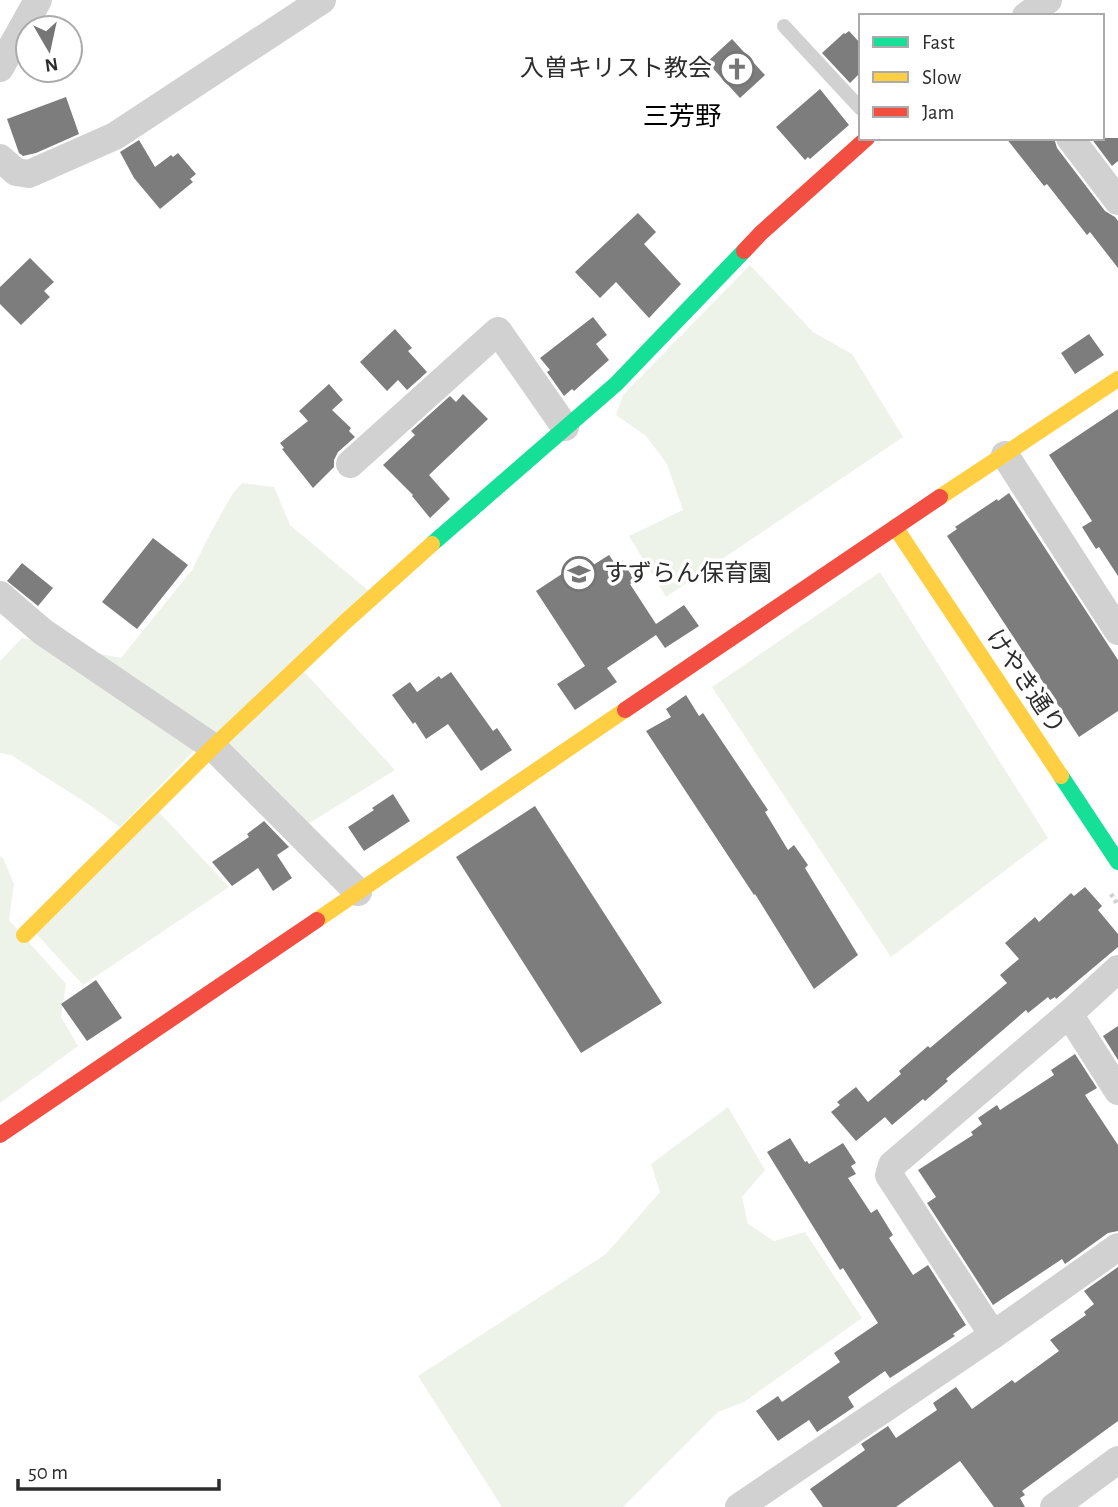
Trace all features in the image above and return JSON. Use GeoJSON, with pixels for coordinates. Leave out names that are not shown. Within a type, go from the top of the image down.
{"type":"FeatureCollection","features":[{"type":"Feature","properties":{"kind":"street"},"geometry":{"type":"LineString","coordinates":[[0,68],[38,0]]}},
{"type":"Feature","properties":{"kind":"street"},"geometry":{"type":"LineString","coordinates":[[0,158],[16,172],[29,174],[115,136],[322,0]]}},
{"type":"Feature","properties":{"kind":"street"},"geometry":{"type":"LineString","coordinates":[[23,935],[213,747],[345,622],[617,384],[761,233],[865,140]]}},
{"type":"Feature","properties":{"kind":"street"},"geometry":{"type":"LineString","coordinates":[[1072,140],[1118,201]]}},
{"type":"Feature","properties":{"kind":"street"},"geometry":{"type":"LineString","coordinates":[[350,464],[498,331],[565,427]]}},
{"type":"Feature","properties":{"kind":"street"},"geometry":{"type":"LineString","coordinates":[[0,1135],[895,527],[1118,379]]}},
{"type":"Feature","properties":{"kind":"street"},"geometry":{"type":"LineString","coordinates":[[1005,455],[1110,600],[1118,631]]}},
{"type":"Feature","properties":{"kind":"street","name":"けやき通り"},"geometry":{"type":"LineString","coordinates":[[895,527],[1118,862]]}},
{"type":"Feature","properties":{"kind":"street"},"geometry":{"type":"LineString","coordinates":[[0,594],[43,632],[213,747],[358,892]]}},
{"type":"Feature","properties":{"kind":"street"},"geometry":{"type":"LineString","coordinates":[[993,1335],[889,1175],[892,1165],[1118,969]]}},
{"type":"Feature","properties":{"kind":"street"},"geometry":{"type":"LineString","coordinates":[[1069,1014],[1118,1091]]}},
{"type":"Feature","properties":{"kind":"street"},"geometry":{"type":"LineString","coordinates":[[739,1507],[1118,1247]]}},
{"type":"Feature","properties":{"kind":"street"},"geometry":{"type":"LineString","coordinates":[[1054,1507],[1118,1460]]}},
{"type":"Feature","properties":{"kind":"lane"},"geometry":{"type":"LineString","coordinates":[[784,26],[859,107]]}},
{"type":"Feature","properties":{"kind":"shaded area"},"geometry":{"type":"Polygon","coordinates":[[[750,265],[813,332],[852,354],[903,437],[666,597],[629,536],[683,510],[667,464],[646,436],[616,415],[623,395],[750,265]]]}},
{"type":"Feature","properties":{"kind":"shaded area"},"geometry":{"type":"Polygon","coordinates":[[[242,483],[274,487],[290,525],[370,592],[294,661],[395,770],[303,827],[211,733],[120,827],[11,755],[0,753],[0,661],[22,638],[121,658],[192,570],[233,493],[242,483]]]}},
{"type":"Feature","properties":{"kind":"shaded area"},"geometry":{"type":"Polygon","coordinates":[[[880,572],[1048,838],[891,957],[712,687],[880,572]]]}},
{"type":"Feature","properties":{"kind":"shaded area"},"geometry":{"type":"Polygon","coordinates":[[[155,808],[229,887],[83,985],[32,929],[155,808]]]}},
{"type":"Feature","properties":{"kind":"shaded area"},"geometry":{"type":"Polygon","coordinates":[[[0,856],[14,884],[9,920],[66,984],[61,1017],[78,1046],[0,1103],[0,856]]]}},
{"type":"Feature","properties":{"kind":"shaded area"},"geometry":{"type":"Polygon","coordinates":[[[728,1107],[765,1170],[742,1197],[748,1224],[774,1241],[805,1232],[862,1318],[744,1402],[718,1412],[623,1507],[502,1507],[418,1376],[606,1254],[660,1192],[651,1164],[728,1107]]]}},
{"type":"Feature","properties":{"kind":"building"},"geometry":{"type":"Polygon","coordinates":[[[849,31],[859,42],[859,74],[850,83],[822,53],[849,31]]]}},
{"type":"Feature","properties":{"kind":"building","name":"入曽キリスト教会"},"geometry":{"type":"Polygon","coordinates":[[[732,39],[765,75],[740,98],[707,62],[732,39]]]}},
{"type":"Feature","properties":{"kind":"building"},"geometry":{"type":"Polygon","coordinates":[[[820,89],[849,125],[810,159],[808,157],[805,160],[776,127],[820,89]]]}},
{"type":"Feature","properties":{"kind":"building"},"geometry":{"type":"Polygon","coordinates":[[[66,97],[79,134],[36,153],[23,156],[19,153],[7,119],[66,97]]]}},
{"type":"Feature","properties":{"kind":"building"},"geometry":{"type":"Polygon","coordinates":[[[1118,138],[1118,161],[1112,166],[1092,140],[1118,138]]]}},
{"type":"Feature","properties":{"kind":"building"},"geometry":{"type":"Polygon","coordinates":[[[139,140],[155,167],[178,153],[196,174],[190,179],[193,182],[160,209],[134,178],[120,152],[139,140]]]}},
{"type":"Feature","properties":{"kind":"building"},"geometry":{"type":"Polygon","coordinates":[[[1008,140],[1055,140],[1057,148],[1105,211],[1118,221],[1118,268],[1090,232],[1087,235],[1047,184],[1044,186],[1008,140]]]}},
{"type":"Feature","properties":{"kind":"building"},"geometry":{"type":"Polygon","coordinates":[[[638,213],[656,232],[644,244],[681,284],[649,318],[616,282],[600,298],[575,272],[638,213]]]}},
{"type":"Feature","properties":{"kind":"building"},"geometry":{"type":"Polygon","coordinates":[[[30,258],[54,282],[44,291],[50,297],[21,325],[0,304],[0,287],[30,258]]]}},
{"type":"Feature","properties":{"kind":"building"},"geometry":{"type":"Polygon","coordinates":[[[593,317],[607,335],[596,344],[609,360],[574,391],[572,389],[564,396],[540,358],[593,317]]]}},
{"type":"Feature","properties":{"kind":"building"},"geometry":{"type":"Polygon","coordinates":[[[395,329],[412,348],[408,351],[427,372],[407,390],[398,380],[387,391],[360,362],[395,329]]]}},
{"type":"Feature","properties":{"kind":"building"},"geometry":{"type":"Polygon","coordinates":[[[1089,334],[1104,355],[1075,374],[1061,353],[1089,334]]]}},
{"type":"Feature","properties":{"kind":"building"},"geometry":{"type":"Polygon","coordinates":[[[329,384],[343,400],[332,410],[351,428],[349,431],[355,437],[338,452],[334,467],[313,488],[280,443],[308,421],[299,411],[329,384]]]}},
{"type":"Feature","properties":{"kind":"building"},"geometry":{"type":"Polygon","coordinates":[[[463,394],[488,419],[429,475],[450,499],[430,518],[413,495],[383,465],[415,435],[411,431],[450,396],[456,402],[463,394]]]}},
{"type":"Feature","properties":{"kind":"building"},"geometry":{"type":"Polygon","coordinates":[[[1118,409],[1118,576],[1082,527],[1092,521],[1049,455],[1118,409]]]}},
{"type":"Feature","properties":{"kind":"building"},"geometry":{"type":"Polygon","coordinates":[[[1009,493],[1118,660],[1118,711],[1079,737],[947,536],[957,529],[955,527],[1009,493]]]}},
{"type":"Feature","properties":{"kind":"building"},"geometry":{"type":"Polygon","coordinates":[[[153,538],[188,565],[137,629],[102,602],[153,538]]]}},
{"type":"Feature","properties":{"kind":"building"},"geometry":{"type":"Polygon","coordinates":[[[609,555],[616,565],[622,560],[635,581],[630,584],[656,624],[684,605],[699,626],[665,648],[656,635],[607,668],[617,682],[575,710],[557,684],[585,666],[536,591],[574,566],[579,574],[609,555]]]}},
{"type":"Feature","properties":{"kind":"building"},"geometry":{"type":"Polygon","coordinates":[[[22,563],[53,588],[38,606],[7,581],[22,563]]]}},
{"type":"Feature","properties":{"kind":"building"},"geometry":{"type":"Polygon","coordinates":[[[451,672],[493,731],[497,728],[512,750],[481,771],[448,724],[426,739],[392,695],[410,682],[417,692],[439,676],[441,679],[451,672]]]}},
{"type":"Feature","properties":{"kind":"building"},"geometry":{"type":"Polygon","coordinates":[[[686,695],[699,716],[703,713],[768,810],[765,812],[788,850],[794,845],[808,865],[805,868],[858,955],[814,989],[755,894],[646,731],[671,717],[666,709],[686,695]]]}},
{"type":"Feature","properties":{"kind":"building"},"geometry":{"type":"Polygon","coordinates":[[[393,794],[410,821],[364,851],[348,827],[393,794]]]}},
{"type":"Feature","properties":{"kind":"building"},"geometry":{"type":"Polygon","coordinates":[[[535,806],[662,1003],[581,1053],[456,857],[535,806]]]}},
{"type":"Feature","properties":{"kind":"building"},"geometry":{"type":"Polygon","coordinates":[[[264,821],[289,847],[277,855],[292,878],[273,891],[258,868],[232,886],[212,862],[249,837],[247,834],[264,821]]]}},
{"type":"Feature","properties":{"kind":"building"},"geometry":{"type":"Polygon","coordinates":[[[1085,887],[1102,906],[1098,910],[1118,934],[1118,947],[1056,999],[1055,997],[1050,1000],[1048,997],[1028,1013],[1026,1010],[946,1079],[948,1081],[925,1101],[923,1099],[892,1125],[885,1117],[856,1141],[831,1112],[840,1105],[837,1102],[856,1087],[868,1102],[928,1046],[930,1048],[1007,983],[1000,975],[1019,959],[1005,943],[1035,917],[1039,922],[1071,893],[1074,896],[1085,887]]]}},
{"type":"Feature","properties":{"kind":"building"},"geometry":{"type":"Polygon","coordinates":[[[96,980],[122,1018],[87,1041],[61,1004],[96,980]]]}},
{"type":"Feature","properties":{"kind":"building"},"geometry":{"type":"Polygon","coordinates":[[[1118,1026],[1118,1060],[1103,1036],[1118,1026]]]}},
{"type":"Feature","properties":{"kind":"building"},"geometry":{"type":"Polygon","coordinates":[[[1075,1054],[1097,1088],[1085,1095],[1118,1145],[1118,1231],[1108,1233],[1065,1264],[1062,1259],[993,1305],[927,1203],[936,1197],[918,1170],[973,1135],[971,1132],[982,1124],[978,1118],[997,1105],[1000,1110],[1054,1075],[1051,1070],[1075,1054]]]}},
{"type":"Feature","properties":{"kind":"building"},"geometry":{"type":"Polygon","coordinates":[[[790,1138],[809,1164],[843,1143],[856,1163],[851,1166],[856,1174],[848,1178],[871,1213],[877,1209],[893,1235],[889,1238],[913,1275],[928,1265],[966,1325],[953,1334],[955,1336],[890,1378],[885,1371],[848,1397],[854,1407],[817,1432],[809,1420],[778,1441],[756,1411],[778,1396],[782,1402],[840,1362],[834,1353],[878,1323],[843,1268],[840,1270],[767,1152],[790,1138]]]}},
{"type":"Feature","properties":{"kind":"building"},"geometry":{"type":"Polygon","coordinates":[[[1118,1267],[1118,1421],[1022,1491],[1025,1495],[1020,1498],[1025,1507],[994,1507],[960,1461],[896,1507],[823,1507],[810,1489],[865,1450],[861,1444],[888,1426],[896,1438],[937,1410],[933,1403],[956,1387],[972,1409],[1012,1380],[1015,1383],[1059,1351],[1050,1340],[1086,1315],[1084,1312],[1094,1304],[1084,1291],[1118,1267]]]}},
{"type":"Feature","properties":{"kind":"traffic: fast"},"geometry":{"type":"LineString","coordinates":[[432,544],[616,384],[744,251]]}},
{"type":"Feature","properties":{"kind":"traffic: fast"},"geometry":{"type":"LineString","coordinates":[[1061,776],[1118,862]]}},
{"type":"Feature","properties":{"kind":"traffic: slow"},"geometry":{"type":"LineString","coordinates":[[940,497],[1118,379]]}},
{"type":"Feature","properties":{"kind":"traffic: slow"},"geometry":{"type":"LineString","coordinates":[[895,527],[1061,776]]}},
{"type":"Feature","properties":{"kind":"traffic: slow"},"geometry":{"type":"LineString","coordinates":[[24,935],[213,747],[432,544]]}},
{"type":"Feature","properties":{"kind":"traffic: slow"},"geometry":{"type":"LineString","coordinates":[[317,920],[625,710]]}},
{"type":"Feature","properties":{"kind":"traffic: jam"},"geometry":{"type":"LineString","coordinates":[[744,251],[865,140]]}},
{"type":"Feature","properties":{"kind":"traffic: jam"},"geometry":{"type":"LineString","coordinates":[[625,710],[940,497]]}},
{"type":"Feature","properties":{"kind":"traffic: jam"},"geometry":{"type":"LineString","coordinates":[[0,1135],[317,920]]}},
{"type":"Feature","properties":{"kind":"place","name":"入曽キリスト教会"},"geometry":{"type":"Point","coordinates":[737,69]}},
{"type":"Feature","properties":{"kind":"place","name":"すずらん保育園"},"geometry":{"type":"Point","coordinates":[579,574]}},
{"type":"Feature","properties":{"kind":"district","name":"三芳野"},"geometry":{"type":"Point","coordinates":[682,117]}}]}
